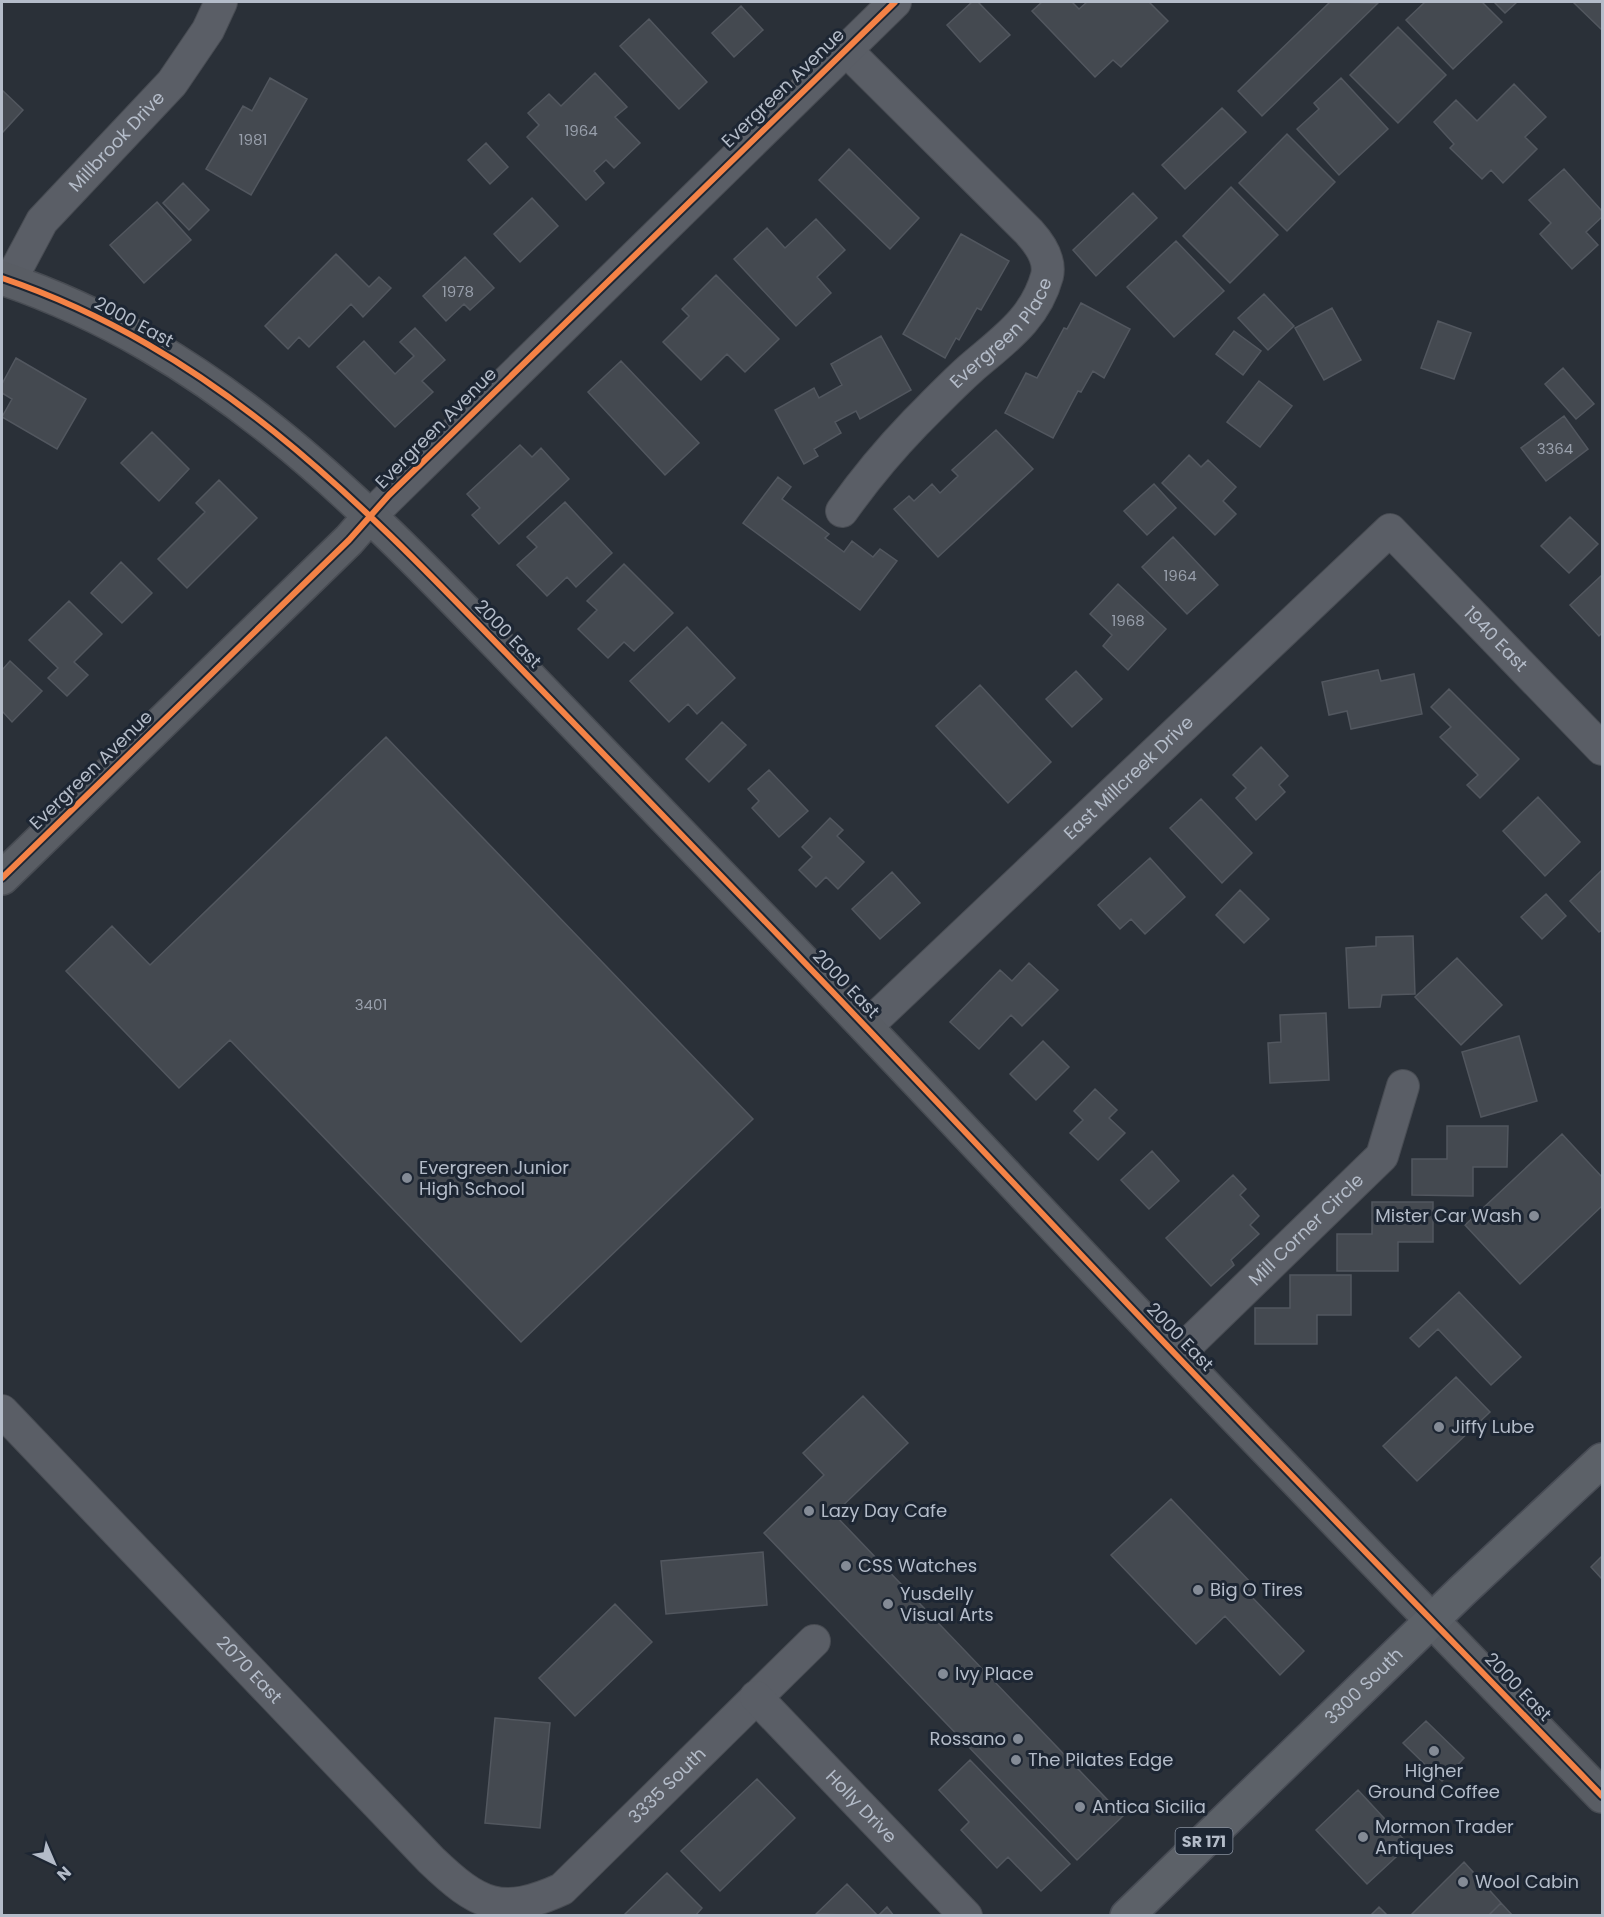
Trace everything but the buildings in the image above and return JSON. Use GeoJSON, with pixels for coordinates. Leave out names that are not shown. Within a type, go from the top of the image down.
{"type":"FeatureCollection","features":[{"type":"Feature","properties":{"kind":"main road","name":"3300 South"},"geometry":{"type":"LineString","coordinates":[[1127,1916],[1432,1620],[1602,1460]]}},
{"type":"Feature","properties":{"kind":"street","name":"Millbrook Drive"},"geometry":{"type":"LineString","coordinates":[[6,280],[42,221],[172,83],[208,30],[221,2]]}},
{"type":"Feature","properties":{"kind":"street","name":"Evergreen Avenue"},"geometry":{"type":"LineString","coordinates":[[2,878],[349,540],[370,516],[844,48],[895,2]]}},
{"type":"Feature","properties":{"kind":"street","name":"Evergreen Place"},"geometry":{"type":"LineString","coordinates":[[842,511],[869,473],[914,425],[970,370],[1013,334],[1037,299],[1048,273],[1043,248],[1029,232],[844,48]]}},
{"type":"Feature","properties":{"kind":"street","name":"2000 East"},"geometry":{"type":"LineString","coordinates":[[6,280],[115,327],[189,369],[301,451],[370,516],[435,579],[1602,1796]]}},
{"type":"Feature","properties":{"kind":"street","name":"East Millcreek Drive"},"geometry":{"type":"LineString","coordinates":[[866,1027],[1390,530]]}},
{"type":"Feature","properties":{"kind":"street","name":"1940 East"},"geometry":{"type":"LineString","coordinates":[[1390,530],[1602,749]]}},
{"type":"Feature","properties":{"kind":"street","name":"Mill Corner Circle"},"geometry":{"type":"LineString","coordinates":[[1177,1355],[1382,1156],[1403,1086]]}},
{"type":"Feature","properties":{"kind":"street","name":"2070 East"},"geometry":{"type":"LineString","coordinates":[[2,1411],[431,1860],[464,1892],[488,1907],[510,1912]]}},
{"type":"Feature","properties":{"kind":"street","name":"3335 South"},"geometry":{"type":"LineString","coordinates":[[510,1912],[540,1905],[562,1889],[814,1641]]}},
{"type":"Feature","properties":{"kind":"street","name":"Holly Drive"},"geometry":{"type":"LineString","coordinates":[[756,1697],[966,1916]]}},
{"type":"Feature","properties":{"kind":"cycle path"},"geometry":{"type":"LineString","coordinates":[[2,878],[349,540],[389,495],[895,2]]}},
{"type":"Feature","properties":{"kind":"cycle path"},"geometry":{"type":"LineString","coordinates":[[2,278],[78,308],[149,345],[215,387],[277,434],[393,539],[450,595],[807,965],[1229,1410],[1602,1796]]}},
{"type":"Feature","properties":{"kind":"place","name":"Evergreen Junior High School"},"geometry":{"type":"Point","coordinates":[407,1178]}},
{"type":"Feature","properties":{"kind":"place","name":"Mister Car Wash"},"geometry":{"type":"Point","coordinates":[1534,1216]}},
{"type":"Feature","properties":{"kind":"place","name":"Jiffy Lube"},"geometry":{"type":"Point","coordinates":[1439,1427]}},
{"type":"Feature","properties":{"kind":"place","name":"Lazy Day Cafe"},"geometry":{"type":"Point","coordinates":[809,1511]}},
{"type":"Feature","properties":{"kind":"place","name":"CSS Watches"},"geometry":{"type":"Point","coordinates":[846,1566]}},
{"type":"Feature","properties":{"kind":"place","name":"Big O Tires"},"geometry":{"type":"Point","coordinates":[1198,1590]}},
{"type":"Feature","properties":{"kind":"place","name":"Yusdelly Visual Arts"},"geometry":{"type":"Point","coordinates":[888,1604]}},
{"type":"Feature","properties":{"kind":"place","name":"Ivy Place"},"geometry":{"type":"Point","coordinates":[943,1674]}},
{"type":"Feature","properties":{"kind":"place","name":"Rossano"},"geometry":{"type":"Point","coordinates":[1018,1739]}},
{"type":"Feature","properties":{"kind":"place","name":"Higher Ground Coffee"},"geometry":{"type":"Point","coordinates":[1434,1751]}},
{"type":"Feature","properties":{"kind":"place","name":"The Pilates Edge"},"geometry":{"type":"Point","coordinates":[1016,1760]}},
{"type":"Feature","properties":{"kind":"place","name":"Antica Sicilia"},"geometry":{"type":"Point","coordinates":[1080,1807]}},
{"type":"Feature","properties":{"kind":"place","name":"Mormon Trader Antiques"},"geometry":{"type":"Point","coordinates":[1363,1837]}},
{"type":"Feature","properties":{"kind":"place","name":"Wool Cabin"},"geometry":{"type":"Point","coordinates":[1463,1882]}}]}
